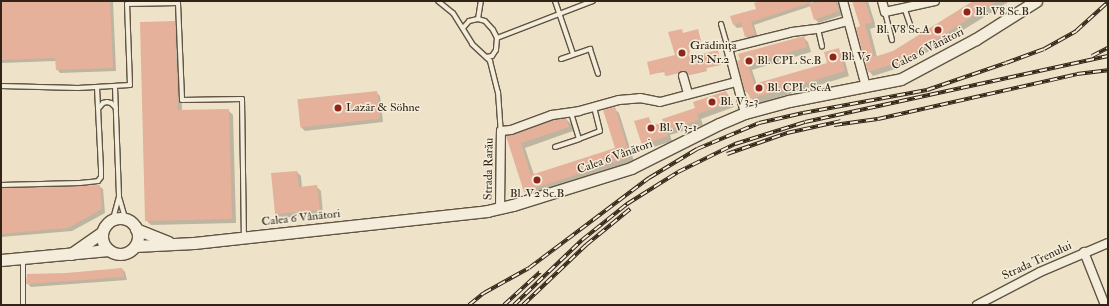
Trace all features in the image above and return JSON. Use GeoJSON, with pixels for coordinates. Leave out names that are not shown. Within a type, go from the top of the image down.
{"type":"FeatureCollection","features":[{"type":"Feature","properties":{"kind":"main road","name":"Calea 6 Vânători"},"geometry":{"type":"LineString","coordinates":[[135,246],[244,237],[500,209],[631,168],[745,113],[789,101],[866,87],[912,75],[976,39],[1036,1]]}},
{"type":"Feature","properties":{"kind":"main road"},"geometry":{"type":"LineString","coordinates":[[71,254],[102,232],[108,222],[113,219],[125,218],[131,221],[136,228],[138,238],[135,246],[128,252],[117,254],[109,250],[103,244],[102,232]]}},
{"type":"Feature","properties":{"kind":"main road","name":"Calea 6 Vânători"},"geometry":{"type":"LineString","coordinates":[[136,228],[173,244]]}},
{"type":"Feature","properties":{"kind":"main road"},"geometry":{"type":"LineString","coordinates":[[1,260],[109,250]]}},
{"type":"Feature","properties":{"kind":"street"},"geometry":{"type":"LineString","coordinates":[[843,1],[866,87]]}},
{"type":"Feature","properties":{"kind":"street"},"geometry":{"type":"LineString","coordinates":[[882,1],[885,12],[935,1]]}},
{"type":"Feature","properties":{"kind":"street"},"geometry":{"type":"LineString","coordinates":[[745,113],[728,48],[792,32],[818,30],[848,21]]}},
{"type":"Feature","properties":{"kind":"street"},"geometry":{"type":"LineString","coordinates":[[683,76],[688,94]]}},
{"type":"Feature","properties":{"kind":"street","name":"Strada Rarău"},"geometry":{"type":"LineString","coordinates":[[500,209],[501,131],[510,130],[552,115],[594,107],[619,100],[635,98],[660,102],[736,82]]}},
{"type":"Feature","properties":{"kind":"street","name":"Strada Trenului"},"geometry":{"type":"LineString","coordinates":[[977,305],[1040,272],[1108,243]]}},
{"type":"Feature","properties":{"kind":"street"},"geometry":{"type":"LineString","coordinates":[[1084,252],[1105,305]]}},
{"type":"Feature","properties":{"kind":"lane"},"geometry":{"type":"LineString","coordinates":[[438,1],[453,13],[472,44],[490,61],[498,92],[501,131]]}},
{"type":"Feature","properties":{"kind":"lane"},"geometry":{"type":"LineString","coordinates":[[478,19],[481,1]]}},
{"type":"Feature","properties":{"kind":"lane"},"geometry":{"type":"LineString","coordinates":[[555,1],[573,54]]}},
{"type":"Feature","properties":{"kind":"lane"},"geometry":{"type":"LineString","coordinates":[[497,38],[593,1]]}},
{"type":"Feature","properties":{"kind":"lane"},"geometry":{"type":"LineString","coordinates":[[1,86],[115,87],[130,85],[127,4],[178,3],[182,100],[242,99],[244,237]]}},
{"type":"Feature","properties":{"kind":"lane"},"geometry":{"type":"LineString","coordinates":[[903,7],[912,30]]}},
{"type":"Feature","properties":{"kind":"lane"},"geometry":{"type":"LineString","coordinates":[[885,12],[892,40]]}},
{"type":"Feature","properties":{"kind":"lane"},"geometry":{"type":"LineString","coordinates":[[463,28],[469,21],[478,19],[485,21],[497,38],[496,50],[492,56],[486,57]]}},
{"type":"Feature","properties":{"kind":"lane"},"geometry":{"type":"LineString","coordinates":[[721,24],[728,48]]}},
{"type":"Feature","properties":{"kind":"lane"},"geometry":{"type":"LineString","coordinates":[[818,30],[822,47]]}},
{"type":"Feature","properties":{"kind":"lane"},"geometry":{"type":"LineString","coordinates":[[561,59],[590,49],[598,74]]}},
{"type":"Feature","properties":{"kind":"lane"},"geometry":{"type":"LineString","coordinates":[[1,185],[80,183],[98,181],[101,177],[101,169],[97,87]]}},
{"type":"Feature","properties":{"kind":"lane"},"geometry":{"type":"LineString","coordinates":[[115,87],[119,197],[125,218]]}},
{"type":"Feature","properties":{"kind":"lane"},"geometry":{"type":"LineString","coordinates":[[98,109],[103,103],[107,102],[111,103],[116,109]]}},
{"type":"Feature","properties":{"kind":"lane"},"geometry":{"type":"LineString","coordinates":[[555,147],[600,131],[600,126],[594,107]]}},
{"type":"Feature","properties":{"kind":"lane"},"geometry":{"type":"LineString","coordinates":[[571,112],[580,139]]}},
{"type":"Feature","properties":{"kind":"lane"},"geometry":{"type":"LineString","coordinates":[[113,219],[119,197]]}},
{"type":"Feature","properties":{"kind":"lane"},"geometry":{"type":"LineString","coordinates":[[23,258],[23,305]]}},
{"type":"Feature","properties":{"kind":"building"},"geometry":{"type":"Polygon","coordinates":[[[1,1],[110,1],[113,68],[56,70],[55,58],[1,60],[1,1]]]}},
{"type":"Feature","properties":{"kind":"building"},"geometry":{"type":"Polygon","coordinates":[[[761,1],[809,1],[809,3],[751,22],[755,34],[745,37],[741,23],[733,25],[730,16],[756,9],[754,3],[761,1]]]}},
{"type":"Feature","properties":{"kind":"building"},"geometry":{"type":"Polygon","coordinates":[[[835,1],[839,11],[814,20],[809,3],[835,1]]]}},
{"type":"Feature","properties":{"kind":"building"},"geometry":{"type":"Polygon","coordinates":[[[852,1],[865,1],[872,23],[865,24],[874,57],[893,51],[973,1],[997,1],[900,62],[868,72],[856,28],[860,26],[852,1]]]}},
{"type":"Feature","properties":{"kind":"building"},"geometry":{"type":"Polygon","coordinates":[[[175,21],[178,110],[229,109],[232,219],[145,221],[140,22],[175,21]]]}},
{"type":"Feature","properties":{"kind":"building","name":"Grădinița PS Nr.2"},"geometry":{"type":"Polygon","coordinates":[[[682,29],[683,33],[698,29],[701,41],[688,44],[691,57],[718,50],[721,64],[706,68],[707,70],[688,75],[684,71],[665,76],[664,71],[650,75],[647,62],[675,55],[668,32],[682,29]]]}},
{"type":"Feature","properties":{"kind":"building"},"geometry":{"type":"Polygon","coordinates":[[[804,36],[807,47],[748,65],[754,84],[827,63],[824,52],[839,48],[845,71],[750,99],[748,91],[745,92],[737,61],[740,60],[738,54],[804,36]]]}},
{"type":"Feature","properties":{"kind":"building","name":"Lazăr & Söhne"},"geometry":{"type":"Polygon","coordinates":[[[377,91],[380,119],[300,127],[297,99],[377,91]]]}},
{"type":"Feature","properties":{"kind":"building"},"geometry":{"type":"Polygon","coordinates":[[[726,91],[730,103],[697,114],[699,120],[666,131],[668,136],[642,145],[634,121],[649,117],[651,126],[663,122],[662,119],[695,108],[693,102],[726,91]]]}},
{"type":"Feature","properties":{"kind":"building"},"geometry":{"type":"Polygon","coordinates":[[[615,107],[630,157],[524,192],[506,136],[553,120],[566,118],[569,127],[521,143],[531,175],[615,148],[603,110],[615,107]]]}},
{"type":"Feature","properties":{"kind":"building"},"geometry":{"type":"Polygon","coordinates":[[[297,171],[299,187],[317,185],[320,210],[275,214],[271,173],[297,171]]]}},
{"type":"Feature","properties":{"kind":"building"},"geometry":{"type":"Polygon","coordinates":[[[100,185],[102,209],[68,228],[1,234],[1,188],[100,185]]]}},
{"type":"Feature","properties":{"kind":"building"},"geometry":{"type":"Polygon","coordinates":[[[122,268],[124,277],[26,284],[27,274],[66,273],[122,268]]]}},
{"type":"Feature","properties":{"kind":"railway"},"geometry":{"type":"LineString","coordinates":[[469,305],[484,293],[529,268],[649,178],[697,149],[759,123],[803,113],[927,90],[1006,63],[1044,49],[1076,31],[1108,2]]}},
{"type":"Feature","properties":{"kind":"railway"},"geometry":{"type":"LineString","coordinates":[[1092,56],[1108,48]]}},
{"type":"Feature","properties":{"kind":"railway"},"geometry":{"type":"LineString","coordinates":[[514,305],[582,240],[627,204],[678,172],[735,144],[805,122],[1108,56]]}},
{"type":"Feature","properties":{"kind":"railway"},"geometry":{"type":"LineString","coordinates":[[834,125],[878,119],[1077,74],[1108,70]]}},
{"type":"Feature","properties":{"kind":"railway"},"geometry":{"type":"LineString","coordinates":[[727,154],[787,133],[841,121]]}},
{"type":"Feature","properties":{"kind":"railway"},"geometry":{"type":"LineString","coordinates":[[523,305],[586,245],[630,209]]}},
{"type":"Feature","properties":{"kind":"railway"},"geometry":{"type":"LineString","coordinates":[[504,305],[540,272]]}},
{"type":"Feature","properties":{"kind":"place","name":"Bl. V8 Sc.B"},"geometry":{"type":"Point","coordinates":[967,12]}},
{"type":"Feature","properties":{"kind":"place","name":"Bl. V8 Sc.A"},"geometry":{"type":"Point","coordinates":[938,30]}},
{"type":"Feature","properties":{"kind":"place","name":"Grădinița PS Nr.2"},"geometry":{"type":"Point","coordinates":[682,53]}},
{"type":"Feature","properties":{"kind":"place","name":"Bl. V5"},"geometry":{"type":"Point","coordinates":[833,57]}},
{"type":"Feature","properties":{"kind":"place","name":"Bl. CPL Sc.B"},"geometry":{"type":"Point","coordinates":[749,61]}},
{"type":"Feature","properties":{"kind":"place","name":"Bl. CPL Sc.A"},"geometry":{"type":"Point","coordinates":[759,88]}},
{"type":"Feature","properties":{"kind":"place","name":"Bl. V3-3"},"geometry":{"type":"Point","coordinates":[712,102]}},
{"type":"Feature","properties":{"kind":"place","name":"Lazăr & Söhne"},"geometry":{"type":"Point","coordinates":[338,108]}},
{"type":"Feature","properties":{"kind":"place","name":"Bl. V3-1"},"geometry":{"type":"Point","coordinates":[651,128]}},
{"type":"Feature","properties":{"kind":"place","name":"Bl. V2 Sc.B"},"geometry":{"type":"Point","coordinates":[537,180]}}]}
